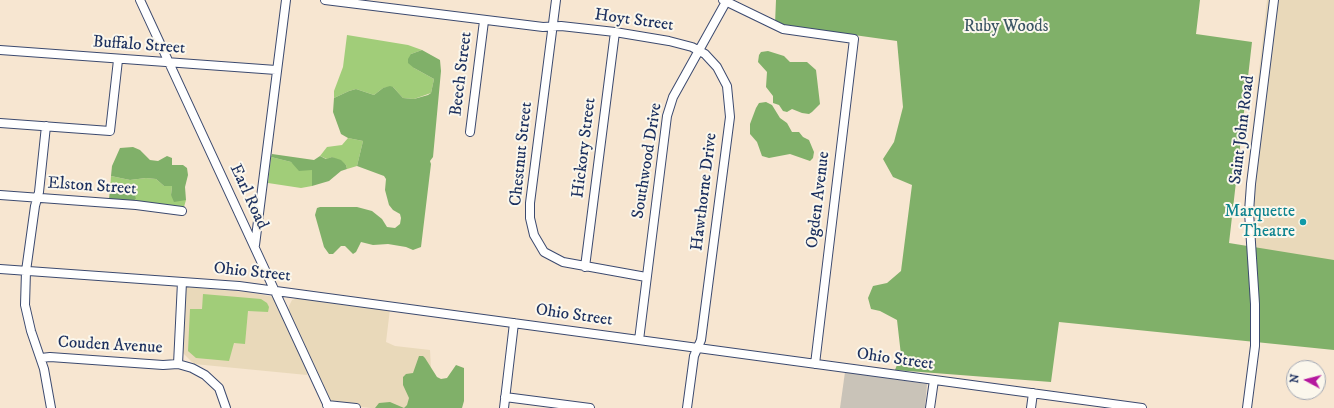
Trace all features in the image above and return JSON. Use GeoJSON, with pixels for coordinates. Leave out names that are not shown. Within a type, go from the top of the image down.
{"type":"FeatureCollection","features":[{"type":"Feature","properties":{"kind":"street","name":"Earl Road"},"geometry":{"type":"LineString","coordinates":[[140,0],[328,407]]}},
{"type":"Feature","properties":{"kind":"street"},"geometry":{"type":"LineString","coordinates":[[254,246],[286,0]]}},
{"type":"Feature","properties":{"kind":"street","name":"Hoyt Street"},"geometry":{"type":"LineString","coordinates":[[325,0],[484,21],[552,27],[561,26],[615,32],[685,44],[699,50]]}},
{"type":"Feature","properties":{"kind":"street","name":"Chestnut Street"},"geometry":{"type":"LineString","coordinates":[[556,0],[530,203],[530,218],[534,235],[544,252],[563,262],[646,277]]}},
{"type":"Feature","properties":{"kind":"street","name":"Saint John Road"},"geometry":{"type":"LineString","coordinates":[[1247,408],[1255,346],[1255,304],[1249,212],[1250,186],[1274,0]]}},
{"type":"Feature","properties":{"kind":"street","name":"Ogden Avenue"},"geometry":{"type":"LineString","coordinates":[[725,1],[783,30],[854,39],[815,364]]}},
{"type":"Feature","properties":{"kind":"street","name":"Southwood Drive"},"geometry":{"type":"LineString","coordinates":[[639,340],[667,116],[673,98],[725,1]]}},
{"type":"Feature","properties":{"kind":"street","name":"Beech Street"},"geometry":{"type":"LineString","coordinates":[[470,132],[484,21]]}},
{"type":"Feature","properties":{"kind":"street","name":"Hickory Street"},"geometry":{"type":"LineString","coordinates":[[585,267],[615,32]]}},
{"type":"Feature","properties":{"kind":"street","name":"Buffalo Street"},"geometry":{"type":"LineString","coordinates":[[0,50],[118,60],[276,70]]}},
{"type":"Feature","properties":{"kind":"street","name":"Hawthorne Drive"},"geometry":{"type":"LineString","coordinates":[[687,408],[694,356],[698,347],[703,325],[730,117],[730,102],[727,86],[717,67],[699,50]]}},
{"type":"Feature","properties":{"kind":"street"},"geometry":{"type":"LineString","coordinates":[[0,123],[110,131],[118,60]]}},
{"type":"Feature","properties":{"kind":"street"},"geometry":{"type":"LineString","coordinates":[[46,126],[26,271],[27,314],[41,358],[51,408]]}},
{"type":"Feature","properties":{"kind":"street","name":"Elston Street"},"geometry":{"type":"LineString","coordinates":[[0,195],[136,205],[182,211]]}},
{"type":"Feature","properties":{"kind":"street","name":"Ohio Street"},"geometry":{"type":"LineString","coordinates":[[0,269],[275,290],[1142,408]]}},
{"type":"Feature","properties":{"kind":"street"},"geometry":{"type":"LineString","coordinates":[[182,282],[178,364],[192,368],[205,375],[219,388],[226,408]]}},
{"type":"Feature","properties":{"kind":"street"},"geometry":{"type":"LineString","coordinates":[[504,408],[514,323]]}},
{"type":"Feature","properties":{"kind":"street","name":"Couden Avenue"},"geometry":{"type":"LineString","coordinates":[[41,358],[50,357],[163,365],[178,364]]}},
{"type":"Feature","properties":{"kind":"street"},"geometry":{"type":"LineString","coordinates":[[930,408],[934,380]]}},
{"type":"Feature","properties":{"kind":"street"},"geometry":{"type":"LineString","coordinates":[[1031,408],[1033,393]]}},
{"type":"Feature","properties":{"kind":"street"},"geometry":{"type":"LineString","coordinates":[[505,397],[590,408]]}},
{"type":"Feature","properties":{"kind":"street"},"geometry":{"type":"LineString","coordinates":[[328,407],[356,408]]}},
{"type":"Feature","properties":{"kind":"shaded area"},"geometry":{"type":"Polygon","coordinates":[[[1267,0],[1334,0],[1334,298],[1249,286],[1244,206],[1267,0]]]}},
{"type":"Feature","properties":{"kind":"shaded area"},"geometry":{"type":"Polygon","coordinates":[[[187,287],[247,292],[274,297],[308,372],[307,375],[194,364],[183,353],[185,289],[187,287]]]}},
{"type":"Feature","properties":{"kind":"shaded area"},"geometry":{"type":"Polygon","coordinates":[[[299,298],[390,309],[386,342],[395,346],[430,350],[433,408],[371,408],[330,404],[288,312],[292,300],[299,298]]]}},
{"type":"Feature","properties":{"kind":"shaded area"},"geometry":{"type":"Polygon","coordinates":[[[845,372],[927,384],[925,408],[840,408],[845,372]]]}},
{"type":"Feature","properties":{"kind":"green space","name":"Ruby Woods"},"geometry":{"type":"Polygon","coordinates":[[[776,0],[1200,0],[1196,34],[1252,42],[1229,243],[1334,260],[1334,350],[1059,322],[1051,382],[895,370],[901,355],[897,320],[880,311],[871,309],[868,298],[873,286],[887,283],[901,271],[912,185],[893,177],[883,159],[894,142],[903,107],[897,41],[775,24],[776,0]]]}},
{"type":"Feature","properties":{"kind":"green space"},"geometry":{"type":"Polygon","coordinates":[[[347,35],[408,45],[422,50],[411,54],[414,68],[434,79],[431,93],[414,99],[403,98],[393,87],[383,88],[374,95],[356,89],[334,98],[334,91],[343,67],[347,35]]]}},
{"type":"Feature","properties":{"kind":"green space"},"geometry":{"type":"Polygon","coordinates":[[[422,50],[440,60],[441,71],[433,157],[430,161],[431,164],[421,247],[413,250],[406,247],[388,244],[373,245],[361,242],[356,252],[353,254],[345,246],[341,246],[333,254],[329,254],[324,247],[315,215],[317,208],[357,207],[372,211],[382,219],[387,227],[395,228],[400,224],[401,218],[400,214],[393,210],[389,205],[385,190],[386,179],[384,176],[357,166],[363,141],[348,138],[341,134],[333,112],[334,98],[356,89],[374,95],[383,88],[390,86],[393,87],[403,98],[414,99],[428,95],[431,93],[434,79],[408,63],[408,59],[411,54],[422,50]]]}},
{"type":"Feature","properties":{"kind":"green space"},"geometry":{"type":"Polygon","coordinates":[[[768,51],[784,56],[790,62],[807,62],[816,70],[820,104],[812,112],[809,114],[802,113],[792,109],[787,112],[783,111],[779,105],[773,103],[773,96],[766,87],[767,72],[758,62],[761,52],[768,51]]]}},
{"type":"Feature","properties":{"kind":"green space"},"geometry":{"type":"Polygon","coordinates":[[[766,102],[772,105],[780,118],[787,123],[792,132],[799,132],[803,137],[809,140],[814,152],[813,158],[810,161],[790,154],[769,158],[762,156],[757,142],[750,134],[750,124],[759,103],[766,102]]]}},
{"type":"Feature","properties":{"kind":"green space"},"geometry":{"type":"Polygon","coordinates":[[[348,138],[363,141],[357,166],[347,169],[346,165],[332,157],[327,159],[320,156],[327,147],[342,145],[348,138]]]}},
{"type":"Feature","properties":{"kind":"green space"},"geometry":{"type":"Polygon","coordinates":[[[133,147],[140,150],[150,160],[158,161],[167,156],[172,158],[172,165],[183,165],[187,168],[188,175],[185,187],[186,200],[174,202],[171,195],[172,186],[164,186],[156,179],[146,178],[130,180],[111,176],[112,166],[120,148],[133,147]]]}},
{"type":"Feature","properties":{"kind":"green space"},"geometry":{"type":"Polygon","coordinates":[[[272,154],[314,160],[320,156],[326,159],[332,157],[341,160],[346,165],[347,169],[341,171],[329,181],[312,186],[312,170],[299,171],[291,162],[271,157],[272,154]]]}},
{"type":"Feature","properties":{"kind":"green space"},"geometry":{"type":"Polygon","coordinates":[[[271,157],[291,162],[304,170],[312,170],[312,186],[301,188],[268,183],[271,157]]]}},
{"type":"Feature","properties":{"kind":"green space"},"geometry":{"type":"Polygon","coordinates":[[[111,176],[130,180],[146,178],[156,179],[164,186],[172,186],[171,195],[180,200],[186,200],[184,207],[133,201],[136,199],[121,189],[110,190],[111,176]]]}},
{"type":"Feature","properties":{"kind":"green space"},"geometry":{"type":"Polygon","coordinates":[[[121,189],[134,192],[136,199],[133,201],[109,199],[110,190],[121,189]]]}},
{"type":"Feature","properties":{"kind":"green space"},"geometry":{"type":"Polygon","coordinates":[[[203,294],[261,299],[267,303],[269,307],[268,312],[248,311],[245,344],[234,343],[229,361],[196,358],[188,351],[190,309],[202,309],[203,294]]]}},
{"type":"Feature","properties":{"kind":"green space"},"geometry":{"type":"Polygon","coordinates":[[[419,356],[423,356],[425,358],[437,377],[441,379],[447,378],[456,365],[464,368],[464,401],[462,408],[404,408],[407,405],[409,398],[403,385],[403,377],[406,374],[413,373],[419,356]]]}},
{"type":"Feature","properties":{"kind":"green space"},"geometry":{"type":"Polygon","coordinates":[[[390,402],[404,408],[375,408],[379,403],[390,402]]]}},
{"type":"Feature","properties":{"kind":"place","name":"Marquette Theatre"},"geometry":{"type":"Point","coordinates":[1303,222]}}]}
